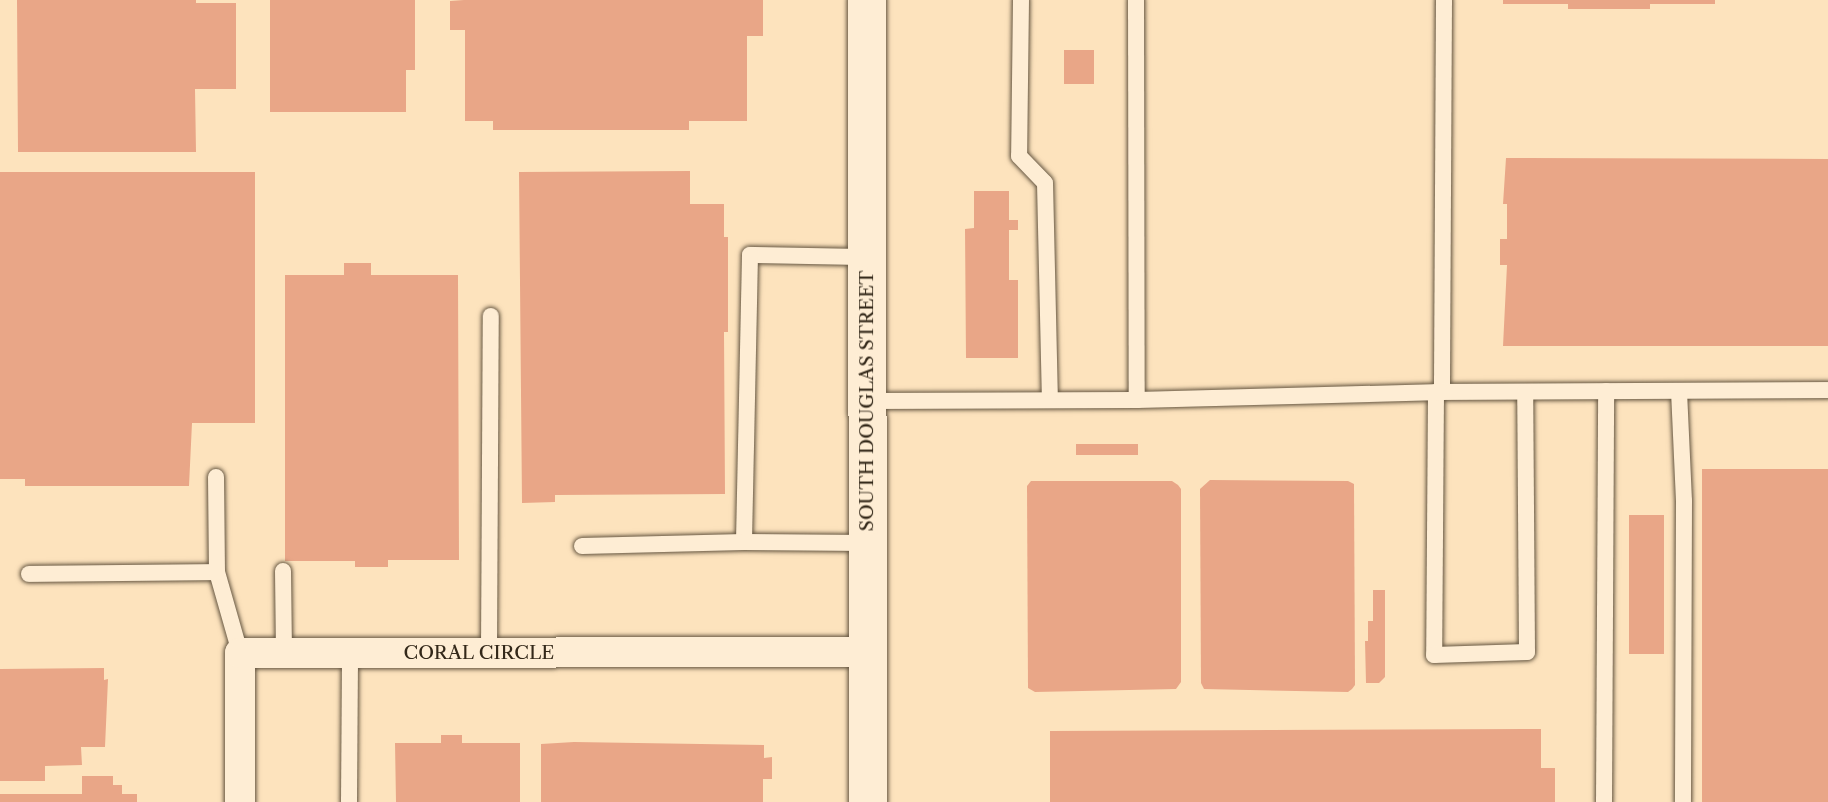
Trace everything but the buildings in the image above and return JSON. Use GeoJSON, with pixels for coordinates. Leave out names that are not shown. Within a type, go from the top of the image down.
{"type":"FeatureCollection","features":[{"type":"Feature","properties":{"kind":"street","name":"SOUTH DOUGLAS STREET"},"geometry":{"type":"LineString","coordinates":[[867,0],[867,802]]}},
{"type":"Feature","properties":{"kind":"street","name":"CORAL CIRCLE"},"geometry":{"type":"LineString","coordinates":[[240,653],[867,652]]}},
{"type":"Feature","properties":{"kind":"street"},"geometry":{"type":"LineString","coordinates":[[240,653],[240,802]]}},
{"type":"Feature","properties":{"kind":"lane"},"geometry":{"type":"LineString","coordinates":[[1021,0],[1019,156],[1045,183],[1050,400]]}},
{"type":"Feature","properties":{"kind":"lane"},"geometry":{"type":"LineString","coordinates":[[1136,0],[1137,400]]}},
{"type":"Feature","properties":{"kind":"lane"},"geometry":{"type":"LineString","coordinates":[[1444,0],[1434,655],[1527,652],[1525,392]]}},
{"type":"Feature","properties":{"kind":"lane"},"geometry":{"type":"LineString","coordinates":[[744,542],[750,255],[867,257]]}},
{"type":"Feature","properties":{"kind":"lane"},"geometry":{"type":"LineString","coordinates":[[489,653],[491,316]]}},
{"type":"Feature","properties":{"kind":"lane"},"geometry":{"type":"LineString","coordinates":[[868,401],[1137,400],[1439,392],[1828,390]]}},
{"type":"Feature","properties":{"kind":"lane"},"geometry":{"type":"LineString","coordinates":[[1604,802],[1606,391]]}},
{"type":"Feature","properties":{"kind":"lane"},"geometry":{"type":"LineString","coordinates":[[1679,391],[1685,501],[1683,802]]}},
{"type":"Feature","properties":{"kind":"lane"},"geometry":{"type":"LineString","coordinates":[[216,477],[217,572],[240,653]]}},
{"type":"Feature","properties":{"kind":"lane"},"geometry":{"type":"LineString","coordinates":[[582,546],[744,542],[867,543]]}},
{"type":"Feature","properties":{"kind":"lane"},"geometry":{"type":"LineString","coordinates":[[283,571],[284,653]]}},
{"type":"Feature","properties":{"kind":"lane"},"geometry":{"type":"LineString","coordinates":[[29,574],[217,572]]}},
{"type":"Feature","properties":{"kind":"lane"},"geometry":{"type":"LineString","coordinates":[[349,802],[350,653]]}}]}
